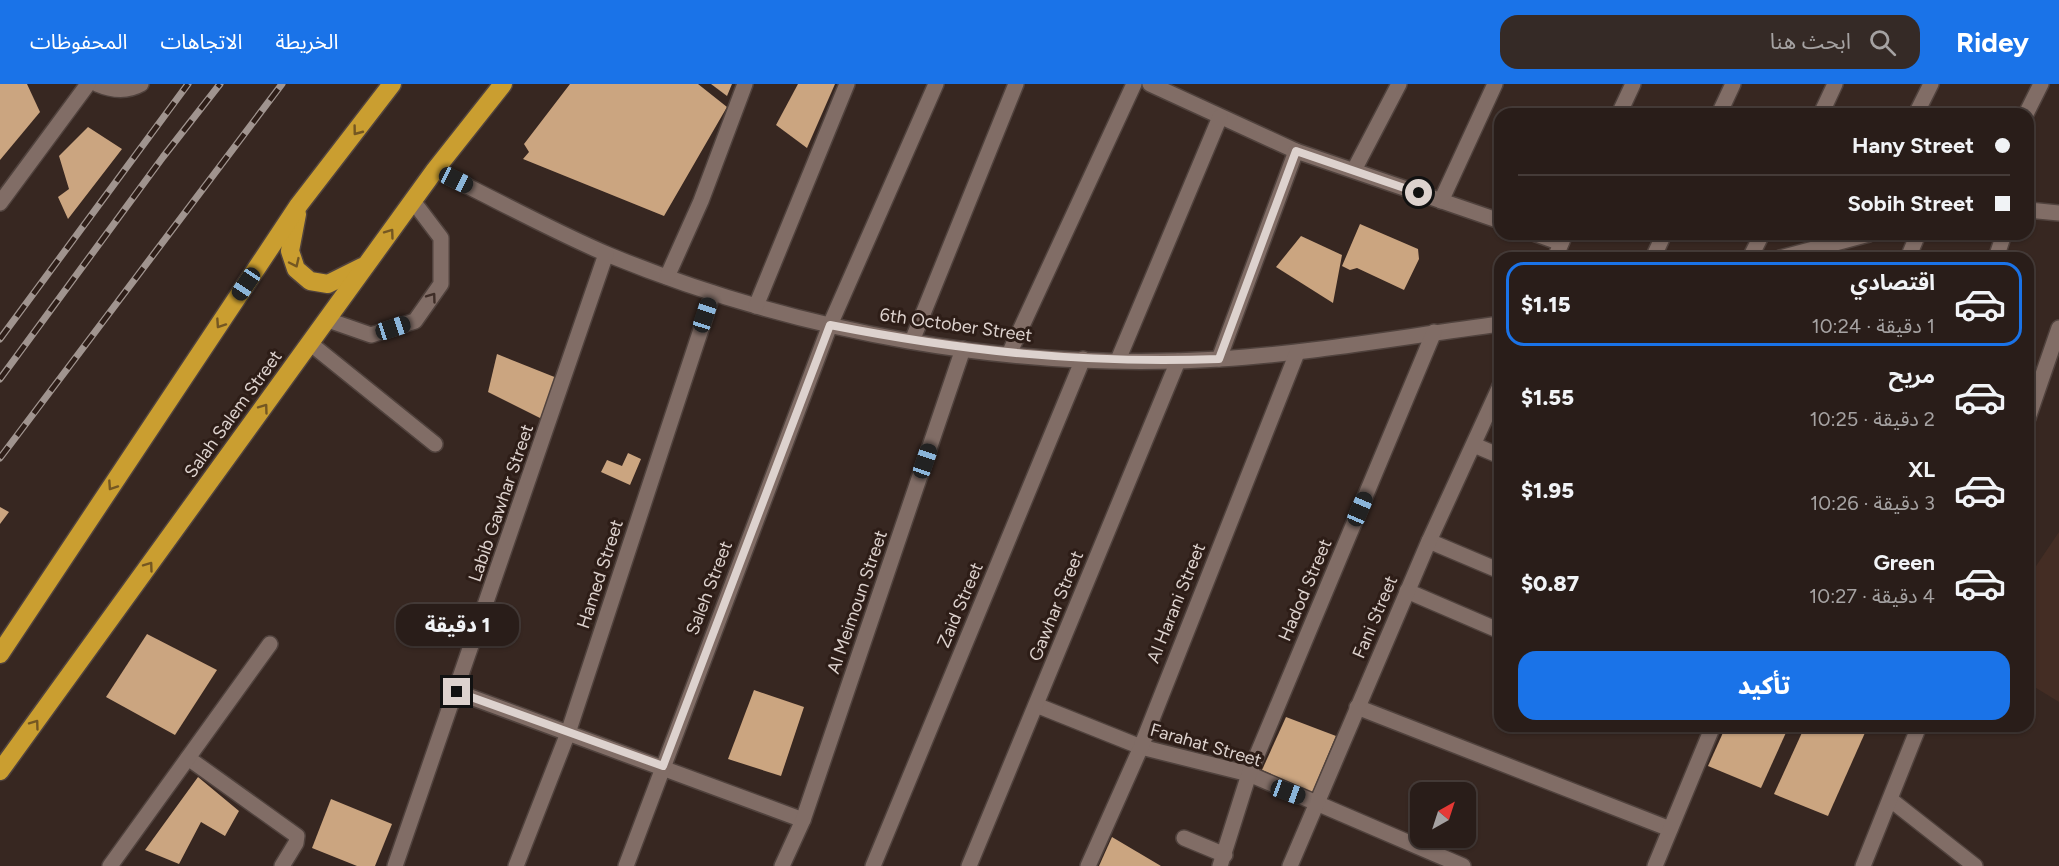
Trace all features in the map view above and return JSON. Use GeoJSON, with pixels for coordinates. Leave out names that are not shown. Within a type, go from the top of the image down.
{"type":"FeatureCollection","features":[{"type":"Feature","properties":{"kind":"highway"},"geometry":{"type":"LineString","coordinates":[[0,654],[298,206],[392,84]]}},
{"type":"Feature","properties":{"kind":"highway","name":"Salah Salem Street"},"geometry":{"type":"LineString","coordinates":[[0,771],[8,754],[311,344],[412,201],[503,84]]}},
{"type":"Feature","properties":{"kind":"highway"},"geometry":{"type":"LineString","coordinates":[[298,206],[290,251],[296,269],[310,281],[328,284],[345,278],[368,263]]}},
{"type":"Feature","properties":{"kind":"street"},"geometry":{"type":"LineString","coordinates":[[0,203],[88,84]]}},
{"type":"Feature","properties":{"kind":"street"},"geometry":{"type":"LineString","coordinates":[[97,84],[124,90],[141,84]]}},
{"type":"Feature","properties":{"kind":"street"},"geometry":{"type":"LineString","coordinates":[[667,277],[701,201],[745,84]]}},
{"type":"Feature","properties":{"kind":"street"},"geometry":{"type":"LineString","coordinates":[[756,306],[847,84]]}},
{"type":"Feature","properties":{"kind":"street","name":"Saleh Street"},"geometry":{"type":"LineString","coordinates":[[626,866],[830,325],[936,84]]}},
{"type":"Feature","properties":{"kind":"street"},"geometry":{"type":"LineString","coordinates":[[912,341],[1016,84]]}},
{"type":"Feature","properties":{"kind":"street"},"geometry":{"type":"LineString","coordinates":[[1009,354],[1134,84]]}},
{"type":"Feature","properties":{"kind":"street"},"geometry":{"type":"LineString","coordinates":[[1150,84],[1296,151],[1494,220]]}},
{"type":"Feature","properties":{"kind":"street"},"geometry":{"type":"LineString","coordinates":[[1354,170],[1399,84]]}},
{"type":"Feature","properties":{"kind":"street"},"geometry":{"type":"LineString","coordinates":[[1441,201],[1495,84]]}},
{"type":"Feature","properties":{"kind":"street"},"geometry":{"type":"LineString","coordinates":[[1622,108],[1633,84]]}},
{"type":"Feature","properties":{"kind":"street"},"geometry":{"type":"LineString","coordinates":[[1722,108],[1733,84]]}},
{"type":"Feature","properties":{"kind":"street"},"geometry":{"type":"LineString","coordinates":[[1824,108],[1835,84]]}},
{"type":"Feature","properties":{"kind":"street"},"geometry":{"type":"LineString","coordinates":[[1919,108],[1931,84]]}},
{"type":"Feature","properties":{"kind":"street"},"geometry":{"type":"LineString","coordinates":[[2029,108],[2040,84]]}},
{"type":"Feature","properties":{"kind":"street"},"geometry":{"type":"LineString","coordinates":[[1118,360],[1220,117]]}},
{"type":"Feature","properties":{"kind":"street"},"geometry":{"type":"LineString","coordinates":[[1219,359],[1296,151]]}},
{"type":"Feature","properties":{"kind":"street","name":"6th October Street"},"geometry":{"type":"LineString","coordinates":[[435,170],[606,254],[667,277],[756,306],[830,325],[963,349],[1083,359],[1178,361],[1297,353],[1494,325]]}},
{"type":"Feature","properties":{"kind":"street"},"geometry":{"type":"LineString","coordinates":[[328,320],[371,335],[415,321],[441,284],[441,238],[412,201]]}},
{"type":"Feature","properties":{"kind":"street"},"geometry":{"type":"LineString","coordinates":[[2034,211],[2059,213]]}},
{"type":"Feature","properties":{"kind":"street"},"geometry":{"type":"LineString","coordinates":[[1801,252],[1843,240]]}},
{"type":"Feature","properties":{"kind":"street","name":"Labib Gawhar Street"},"geometry":{"type":"LineString","coordinates":[[395,866],[457,692],[606,254]]}},
{"type":"Feature","properties":{"kind":"street","name":"Hamed Street"},"geometry":{"type":"LineString","coordinates":[[516,866],[568,734],[713,292]]}},
{"type":"Feature","properties":{"kind":"street"},"geometry":{"type":"LineString","coordinates":[[2034,400],[2059,328]]}},
{"type":"Feature","properties":{"kind":"street","name":"Hadod Street"},"geometry":{"type":"LineString","coordinates":[[1222,860],[1249,774],[1434,332]]}},
{"type":"Feature","properties":{"kind":"street"},"geometry":{"type":"LineString","coordinates":[[311,344],[435,444]]}},
{"type":"Feature","properties":{"kind":"street","name":"Al Meimoun Street"},"geometry":{"type":"LineString","coordinates":[[782,866],[803,820],[963,349]]}},
{"type":"Feature","properties":{"kind":"street","name":"Al Harani Street"},"geometry":{"type":"LineString","coordinates":[[1088,866],[1141,747],[1297,353]]}},
{"type":"Feature","properties":{"kind":"street","name":"Zaid Street"},"geometry":{"type":"LineString","coordinates":[[873,866],[1083,359]]}},
{"type":"Feature","properties":{"kind":"street","name":"Gawhar Street"},"geometry":{"type":"LineString","coordinates":[[969,866],[1178,361]]}},
{"type":"Feature","properties":{"kind":"street","name":"Fani Street"},"geometry":{"type":"LineString","coordinates":[[1290,866],[1319,803],[1407,591],[1494,400]]}},
{"type":"Feature","properties":{"kind":"street"},"geometry":{"type":"LineString","coordinates":[[1474,445],[1494,453]]}},
{"type":"Feature","properties":{"kind":"street"},"geometry":{"type":"LineString","coordinates":[[1429,541],[1494,568]]}},
{"type":"Feature","properties":{"kind":"street"},"geometry":{"type":"LineString","coordinates":[[1407,591],[1494,628]]}},
{"type":"Feature","properties":{"kind":"street"},"geometry":{"type":"LineString","coordinates":[[110,866],[270,644]]}},
{"type":"Feature","properties":{"kind":"street"},"geometry":{"type":"LineString","coordinates":[[457,692],[568,734],[663,766],[803,820]]}},
{"type":"Feature","properties":{"kind":"street","name":"Farahat Street"},"geometry":{"type":"LineString","coordinates":[[1036,705],[1141,747],[1249,774],[1463,866]]}},
{"type":"Feature","properties":{"kind":"street"},"geometry":{"type":"LineString","coordinates":[[1357,707],[1670,830]]}},
{"type":"Feature","properties":{"kind":"street"},"geometry":{"type":"LineString","coordinates":[[1655,866],[1711,732]]}},
{"type":"Feature","properties":{"kind":"street"},"geometry":{"type":"LineString","coordinates":[[1863,866],[1917,732]]}},
{"type":"Feature","properties":{"kind":"street"},"geometry":{"type":"LineString","coordinates":[[188,758],[297,836],[298,840],[282,866]]}},
{"type":"Feature","properties":{"kind":"street"},"geometry":{"type":"LineString","coordinates":[[1891,800],[1975,866]]}},
{"type":"Feature","properties":{"kind":"street"},"geometry":{"type":"LineString","coordinates":[[1184,838],[1222,860]]}},
{"type":"Feature","properties":{"kind":"shaded area"},"geometry":{"type":"Polygon","coordinates":[[[2059,532],[2059,702],[2034,687],[2034,569],[2059,532]]]}},
{"type":"Feature","properties":{"kind":"building"},"geometry":{"type":"Polygon","coordinates":[[[0,84],[27,84],[40,112],[0,160],[0,84]]]}},
{"type":"Feature","properties":{"kind":"building"},"geometry":{"type":"Polygon","coordinates":[[[570,84],[698,84],[727,107],[664,216],[523,159],[529,152],[524,144],[570,84]]]}},
{"type":"Feature","properties":{"kind":"building"},"geometry":{"type":"Polygon","coordinates":[[[711,84],[732,84],[727,96],[711,84]]]}},
{"type":"Feature","properties":{"kind":"building"},"geometry":{"type":"Polygon","coordinates":[[[798,84],[835,84],[807,148],[776,125],[798,84]]]}},
{"type":"Feature","properties":{"kind":"building"},"geometry":{"type":"Polygon","coordinates":[[[88,127],[122,149],[68,219],[58,197],[69,189],[59,156],[88,127]]]}},
{"type":"Feature","properties":{"kind":"building"},"geometry":{"type":"Polygon","coordinates":[[[1360,224],[1418,249],[1419,259],[1404,290],[1357,268],[1350,270],[1342,266],[1360,224]]]}},
{"type":"Feature","properties":{"kind":"building"},"geometry":{"type":"Polygon","coordinates":[[[1301,236],[1342,255],[1333,303],[1276,267],[1301,236]]]}},
{"type":"Feature","properties":{"kind":"building"},"geometry":{"type":"Polygon","coordinates":[[[497,354],[557,378],[542,419],[488,392],[497,354]]]}},
{"type":"Feature","properties":{"kind":"building"},"geometry":{"type":"Polygon","coordinates":[[[628,453],[641,459],[630,485],[601,472],[607,460],[622,466],[628,453]]]}},
{"type":"Feature","properties":{"kind":"building"},"geometry":{"type":"Polygon","coordinates":[[[0,507],[9,512],[0,524],[0,507]]]}},
{"type":"Feature","properties":{"kind":"building"},"geometry":{"type":"Polygon","coordinates":[[[147,634],[217,670],[175,735],[106,697],[147,634]]]}},
{"type":"Feature","properties":{"kind":"building"},"geometry":{"type":"Polygon","coordinates":[[[754,690],[804,707],[781,776],[728,759],[754,690]]]}},
{"type":"Feature","properties":{"kind":"building"},"geometry":{"type":"Polygon","coordinates":[[[1286,717],[1336,736],[1312,793],[1262,770],[1286,717]]]}},
{"type":"Feature","properties":{"kind":"building"},"geometry":{"type":"Polygon","coordinates":[[[1723,732],[1786,732],[1761,788],[1708,766],[1723,732]]]}},
{"type":"Feature","properties":{"kind":"building"},"geometry":{"type":"Polygon","coordinates":[[[1802,732],[1865,732],[1828,816],[1774,794],[1802,732]]]}},
{"type":"Feature","properties":{"kind":"building"},"geometry":{"type":"Polygon","coordinates":[[[198,777],[239,811],[225,836],[201,822],[179,864],[145,850],[198,777]]]}},
{"type":"Feature","properties":{"kind":"building"},"geometry":{"type":"Polygon","coordinates":[[[331,799],[392,824],[375,866],[357,866],[312,848],[331,799]]]}},
{"type":"Feature","properties":{"kind":"building"},"geometry":{"type":"Polygon","coordinates":[[[1112,837],[1161,866],[1099,866],[1112,837]]]}},
{"type":"Feature","properties":{"kind":"railway"},"geometry":{"type":"LineString","coordinates":[[0,339],[188,84]]}},
{"type":"Feature","properties":{"kind":"railway"},"geometry":{"type":"LineString","coordinates":[[0,379],[163,157],[220,84]]}},
{"type":"Feature","properties":{"kind":"railway"},"geometry":{"type":"LineString","coordinates":[[0,458],[282,84]]}},
{"type":"Feature","properties":{"kind":"route"},"geometry":{"type":"LineString","coordinates":[[457,692],[568,734],[663,766],[830,325],[912,341],[1009,354],[1118,360],[1219,359],[1296,151],[1419,193]]}}]}
